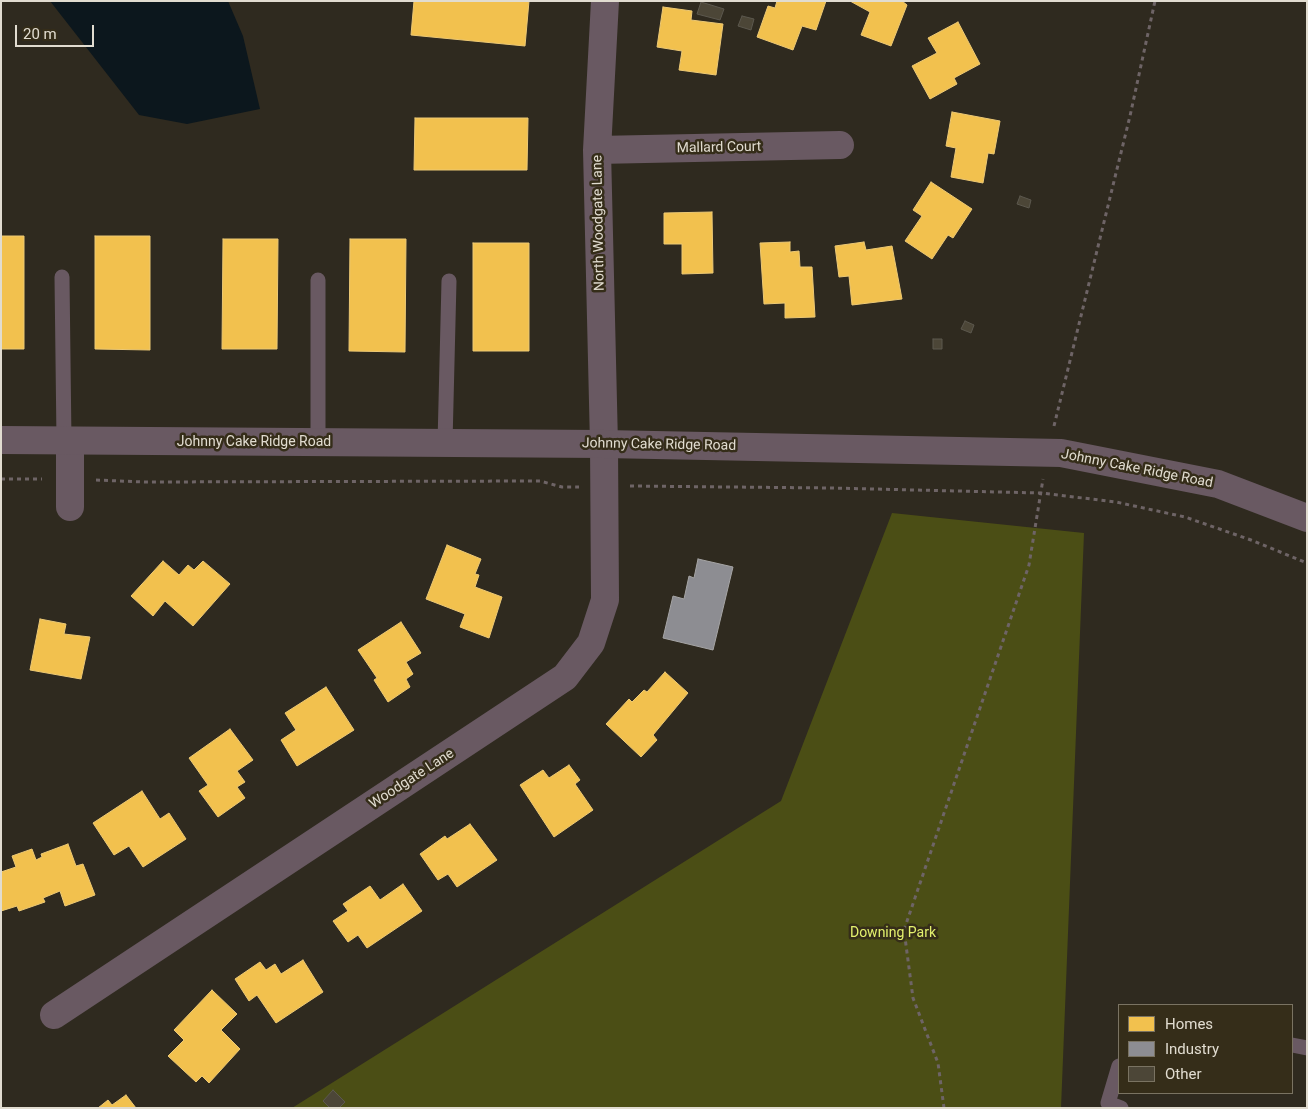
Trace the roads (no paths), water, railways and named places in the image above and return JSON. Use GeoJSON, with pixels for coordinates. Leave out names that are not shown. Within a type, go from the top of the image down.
{"type":"FeatureCollection","features":[{"type":"Feature","properties":{"kind":"street","name":"North Woodgate Lane"},"geometry":{"type":"LineString","coordinates":[[604,444],[597,150],[605,1]]}},
{"type":"Feature","properties":{"kind":"street","name":"Mallard Court"},"geometry":{"type":"LineString","coordinates":[[597,150],[840,145]]}},
{"type":"Feature","properties":{"kind":"street","name":"Johnny Cake Ridge Road"},"geometry":{"type":"LineString","coordinates":[[1,440],[604,444],[1060,453],[1218,484],[1307,518]]}},
{"type":"Feature","properties":{"kind":"street"},"geometry":{"type":"LineString","coordinates":[[67,441],[70,506]]}},
{"type":"Feature","properties":{"kind":"street","name":"Woodgate Lane"},"geometry":{"type":"LineString","coordinates":[[54,1015],[565,677],[591,643],[605,600],[604,444]]}},
{"type":"Feature","properties":{"kind":"lane"},"geometry":{"type":"LineString","coordinates":[[62,277],[67,441]]}},
{"type":"Feature","properties":{"kind":"lane"},"geometry":{"type":"LineString","coordinates":[[318,280],[318,442]]}},
{"type":"Feature","properties":{"kind":"lane"},"geometry":{"type":"LineString","coordinates":[[445,443],[449,281]]}},
{"type":"Feature","properties":{"kind":"lane"},"geometry":{"type":"LineString","coordinates":[[1293,1045],[1307,1048]]}},
{"type":"Feature","properties":{"kind":"lane"},"geometry":{"type":"LineString","coordinates":[[1118,1069],[1108,1103],[1120,1108]]}},
{"type":"Feature","properties":{"kind":"park label","name":"Downing Park"},"geometry":{"type":"Point","coordinates":[893,933]}}]}
